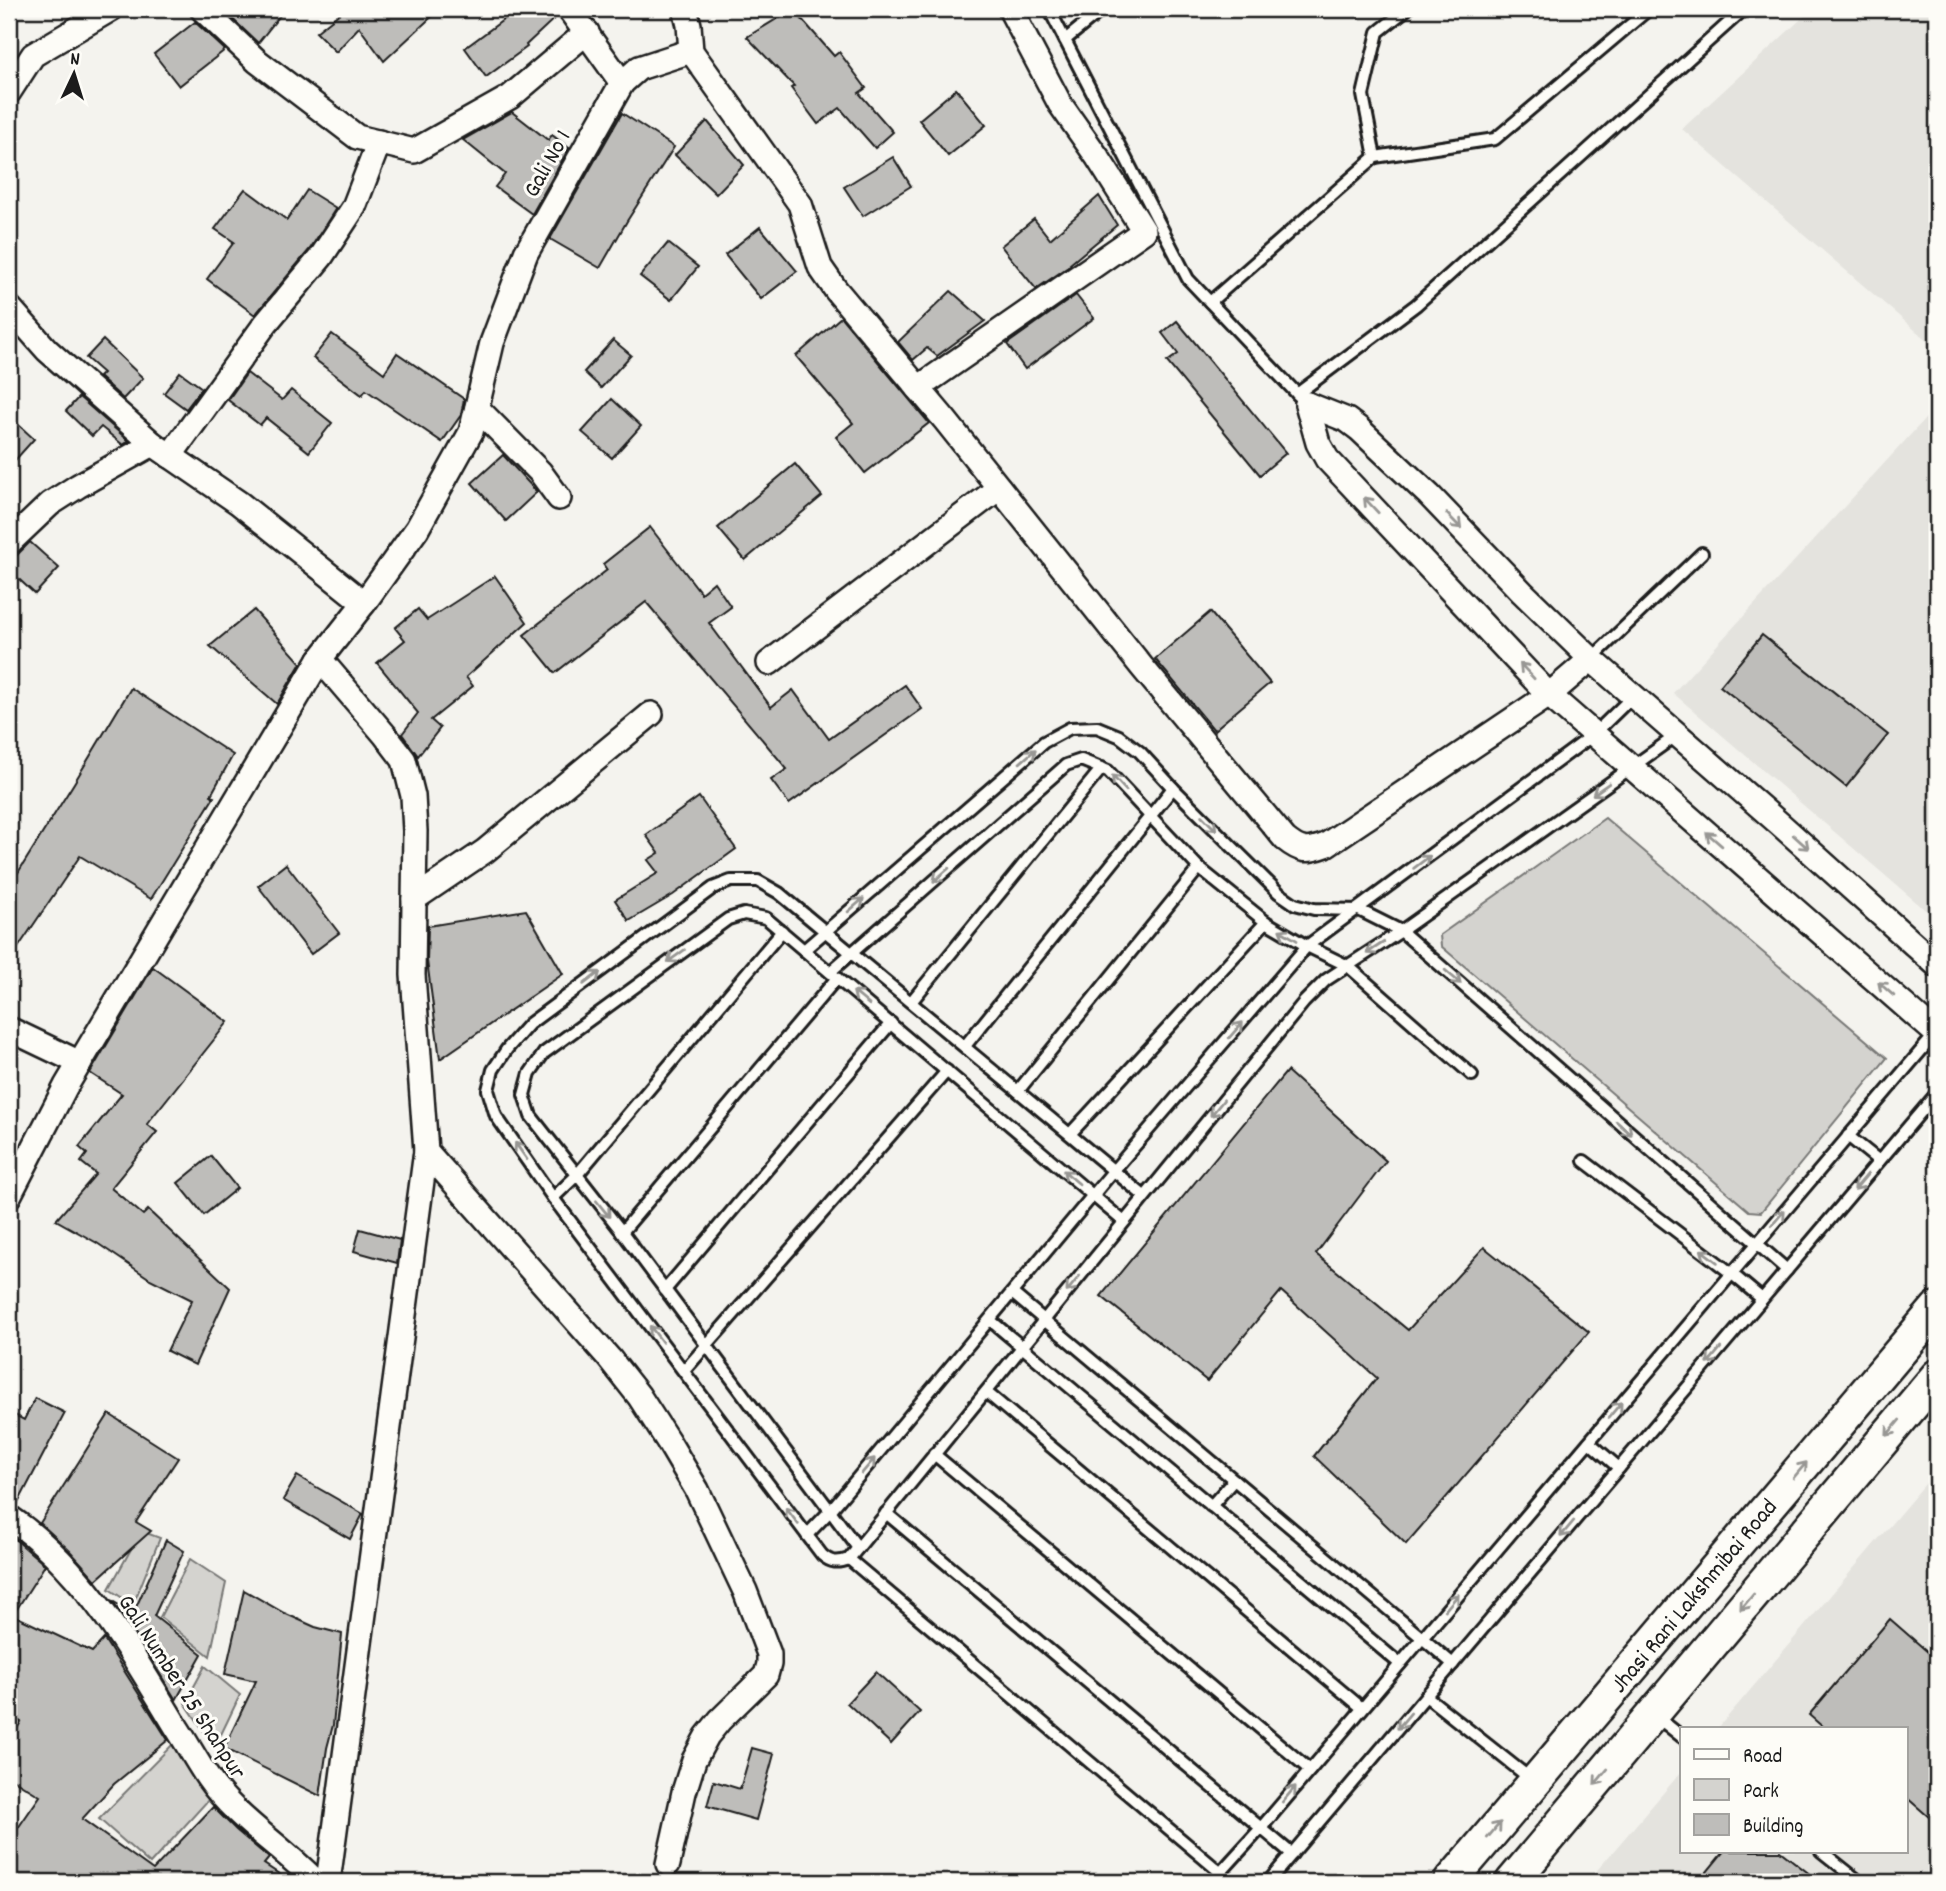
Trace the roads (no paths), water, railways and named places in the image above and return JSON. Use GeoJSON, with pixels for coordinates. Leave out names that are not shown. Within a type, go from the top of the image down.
{"type":"FeatureCollection","features":[{"type":"Feature","properties":{"kind":"main road","name":"Jhasi Rani Lakshmibai Road"},"geometry":{"type":"LineString","coordinates":[[1450,1882],[1937,1308]]}},
{"type":"Feature","properties":{"kind":"main road","name":"Jhasi Rani Lakshmibai Road"},"geometry":{"type":"LineString","coordinates":[[1519,1880],[1937,1376]]}},
{"type":"Feature","properties":{"kind":"street"},"geometry":{"type":"LineString","coordinates":[[9,92],[33,55],[111,9]]}},
{"type":"Feature","properties":{"kind":"street"},"geometry":{"type":"LineString","coordinates":[[202,9],[257,61],[357,137],[414,151],[510,97],[587,32]]}},
{"type":"Feature","properties":{"kind":"street"},"geometry":{"type":"LineString","coordinates":[[569,9],[622,83]]}},
{"type":"Feature","properties":{"kind":"street"},"geometry":{"type":"LineString","coordinates":[[685,9],[691,51],[800,204],[821,267],[836,290],[1142,667],[1285,839],[1296,848],[1310,851],[1326,845],[1549,695],[1591,659]]}},
{"type":"Feature","properties":{"kind":"street"},"geometry":{"type":"LineString","coordinates":[[918,388],[1144,230],[1060,104],[1010,9]]}},
{"type":"Feature","properties":{"kind":"street","name":"Gali No 1"},"geometry":{"type":"LineString","coordinates":[[9,1196],[80,1063],[320,659],[417,529],[471,432],[492,343],[526,253],[622,83],[639,68],[691,51]]}},
{"type":"Feature","properties":{"kind":"street"},"geometry":{"type":"LineString","coordinates":[[9,543],[50,504],[69,492],[161,450],[321,257],[354,208],[379,142]]}},
{"type":"Feature","properties":{"kind":"street"},"geometry":{"type":"LineString","coordinates":[[9,307],[47,350],[161,450],[239,503],[364,603]]}},
{"type":"Feature","properties":{"kind":"street"},"geometry":{"type":"LineString","coordinates":[[1302,399],[1347,420],[1359,429],[1421,487],[1591,659],[1937,965]]}},
{"type":"Feature","properties":{"kind":"street"},"geometry":{"type":"LineString","coordinates":[[1302,399],[1318,443],[1327,459],[1549,695],[1936,1033]]}},
{"type":"Feature","properties":{"kind":"street"},"geometry":{"type":"LineString","coordinates":[[477,408],[540,472],[559,498]]}},
{"type":"Feature","properties":{"kind":"street"},"geometry":{"type":"LineString","coordinates":[[769,663],[999,488]]}},
{"type":"Feature","properties":{"kind":"street"},"geometry":{"type":"LineString","coordinates":[[320,659],[404,760],[413,796],[413,975],[426,1151],[328,1882]]}},
{"type":"Feature","properties":{"kind":"street"},"geometry":{"type":"LineString","coordinates":[[414,899],[485,851],[651,714]]}},
{"type":"Feature","properties":{"kind":"street"},"geometry":{"type":"LineString","coordinates":[[9,1029],[80,1063]]}},
{"type":"Feature","properties":{"kind":"street"},"geometry":{"type":"LineString","coordinates":[[426,1151],[609,1358],[639,1396],[708,1512],[745,1591],[769,1654],[766,1675],[720,1720],[694,1760],[668,1864]]}},
{"type":"Feature","properties":{"kind":"street","name":"Gali Number 25 Shahpur"},"geometry":{"type":"LineString","coordinates":[[9,1517],[34,1535],[62,1562],[97,1602],[126,1644],[209,1780],[234,1808],[316,1882]]}},
{"type":"Feature","properties":{"kind":"lane"},"geometry":{"type":"LineString","coordinates":[[1049,9],[1188,279],[1302,399],[1416,305],[1744,9]]}},
{"type":"Feature","properties":{"kind":"lane"},"geometry":{"type":"LineString","coordinates":[[1065,40],[1103,9]]}},
{"type":"Feature","properties":{"kind":"lane"},"geometry":{"type":"LineString","coordinates":[[1375,157],[1363,95],[1378,32],[1406,9]]}},
{"type":"Feature","properties":{"kind":"lane"},"geometry":{"type":"LineString","coordinates":[[1210,302],[1375,157],[1495,139],[1649,9]]}},
{"type":"Feature","properties":{"kind":"lane"},"geometry":{"type":"LineString","coordinates":[[1591,659],[1702,552]]}},
{"type":"Feature","properties":{"kind":"lane"},"geometry":{"type":"LineString","coordinates":[[807,1535],[1307,946],[1593,734],[1633,696]]}},
{"type":"Feature","properties":{"kind":"lane"},"geometry":{"type":"LineString","coordinates":[[804,950],[1044,742],[1070,728],[1097,727],[1119,736],[1140,752],[1279,892],[1295,904],[1314,909],[1359,909],[1401,931],[1787,1269]]}},
{"type":"Feature","properties":{"kind":"lane"},"geometry":{"type":"LineString","coordinates":[[1144,1196],[826,931],[779,893],[758,881],[731,881],[713,888],[529,1024],[493,1070],[488,1090],[496,1116],[553,1198],[807,1535],[829,1561],[839,1563],[849,1559],[1123,1221],[1144,1196],[1304,1002],[1326,980],[1401,931],[1677,735]]}},
{"type":"Feature","properties":{"kind":"lane"},"geometry":{"type":"LineString","coordinates":[[622,1232],[852,953],[1066,765],[1081,760],[1108,771],[1199,869],[1266,922],[1348,966],[1472,1074]]}},
{"type":"Feature","properties":{"kind":"lane"},"geometry":{"type":"LineString","coordinates":[[911,1002],[1102,768]]}},
{"type":"Feature","properties":{"kind":"lane"},"geometry":{"type":"LineString","coordinates":[[965,1046],[1173,788]]}},
{"type":"Feature","properties":{"kind":"lane"},"geometry":{"type":"LineString","coordinates":[[1018,1091],[1199,869]]}},
{"type":"Feature","properties":{"kind":"lane"},"geometry":{"type":"LineString","coordinates":[[858,1548],[622,1232],[531,1116],[524,1094],[530,1073],[544,1053],[728,919],[744,914],[766,918],[1123,1221]]}},
{"type":"Feature","properties":{"kind":"lane"},"geometry":{"type":"LineString","coordinates":[[1070,1134],[1266,922]]}},
{"type":"Feature","properties":{"kind":"lane"},"geometry":{"type":"LineString","coordinates":[[553,1198],[576,1176],[782,931]]}},
{"type":"Feature","properties":{"kind":"lane"},"geometry":{"type":"LineString","coordinates":[[665,1290],[891,1023]]}},
{"type":"Feature","properties":{"kind":"lane"},"geometry":{"type":"LineString","coordinates":[[1212,1882],[1261,1828],[1936,1033]]}},
{"type":"Feature","properties":{"kind":"lane"},"geometry":{"type":"LineString","coordinates":[[684,1371],[947,1071]]}},
{"type":"Feature","properties":{"kind":"lane"},"geometry":{"type":"LineString","coordinates":[[1268,1882],[1937,1093]]}},
{"type":"Feature","properties":{"kind":"lane"},"geometry":{"type":"LineString","coordinates":[[1848,1136],[1879,1161]]}},
{"type":"Feature","properties":{"kind":"lane"},"geometry":{"type":"LineString","coordinates":[[1584,1161],[1762,1299]]}},
{"type":"Feature","properties":{"kind":"lane"},"geometry":{"type":"LineString","coordinates":[[1012,1293],[1453,1664]]}},
{"type":"Feature","properties":{"kind":"lane"},"geometry":{"type":"LineString","coordinates":[[990,1320],[1400,1664]]}},
{"type":"Feature","properties":{"kind":"lane"},"geometry":{"type":"LineString","coordinates":[[986,1392],[1363,1708]]}},
{"type":"Feature","properties":{"kind":"lane"},"geometry":{"type":"LineString","coordinates":[[1589,1442],[1619,1468]]}},
{"type":"Feature","properties":{"kind":"lane"},"geometry":{"type":"LineString","coordinates":[[934,1454],[1310,1770]]}},
{"type":"Feature","properties":{"kind":"lane"},"geometry":{"type":"LineString","coordinates":[[1212,1506],[1234,1480]]}},
{"type":"Feature","properties":{"kind":"lane"},"geometry":{"type":"LineString","coordinates":[[886,1513],[1292,1854]]}},
{"type":"Feature","properties":{"kind":"lane"},"geometry":{"type":"LineString","coordinates":[[849,1559],[1220,1872]]}},
{"type":"Feature","properties":{"kind":"lane"},"geometry":{"type":"LineString","coordinates":[[1426,1696],[1535,1782]]}},
{"type":"Feature","properties":{"kind":"lane"},"geometry":{"type":"LineString","coordinates":[[1654,1714],[1680,1735]]}},
{"type":"Feature","properties":{"kind":"lane"},"geometry":{"type":"LineString","coordinates":[[1824,1853],[1860,1882]]}}]}
